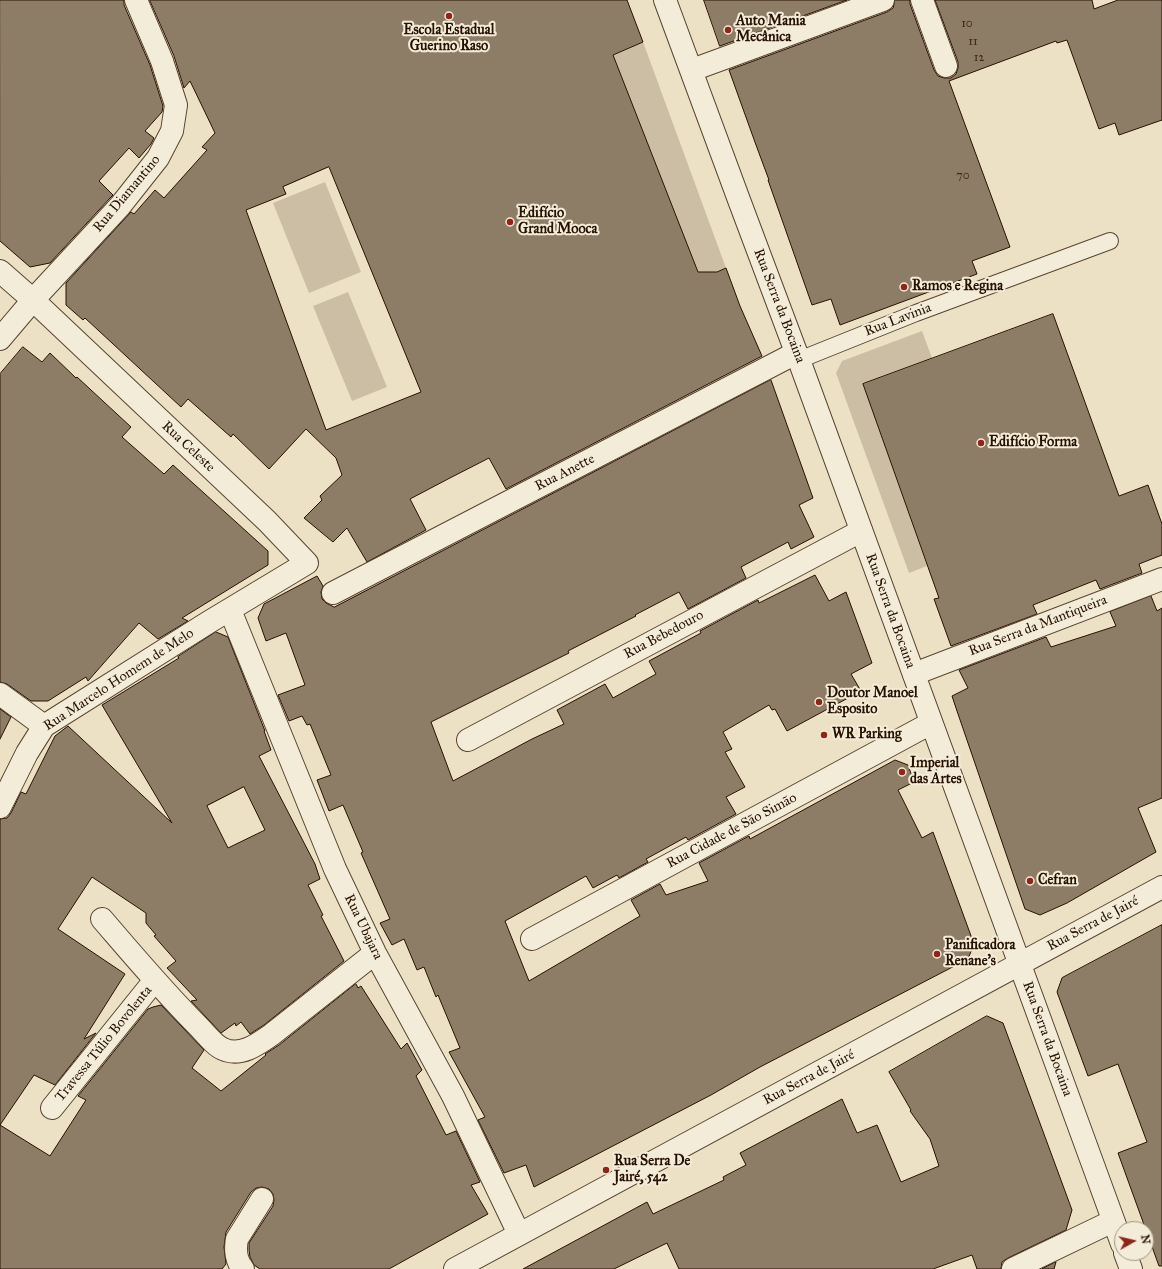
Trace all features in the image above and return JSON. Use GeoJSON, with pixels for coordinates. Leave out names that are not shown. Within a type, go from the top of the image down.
{"type":"FeatureCollection","features":[{"type":"Feature","properties":{"kind":"street","name":"Rua Diamantino"},"geometry":{"type":"LineString","coordinates":[[0,339],[33,300],[120,206],[158,158],[172,131],[176,105],[162,61],[136,0]]}},
{"type":"Feature","properties":{"kind":"street","name":"Rua Serra da Bocaina"},"geometry":{"type":"LineString","coordinates":[[665,0],[798,356],[1114,1221]]}},
{"type":"Feature","properties":{"kind":"street"},"geometry":{"type":"LineString","coordinates":[[692,70],[883,0]]}},
{"type":"Feature","properties":{"kind":"street"},"geometry":{"type":"LineString","coordinates":[[922,0],[946,66]]}},
{"type":"Feature","properties":{"kind":"street","name":"Rua Celeste"},"geometry":{"type":"LineString","coordinates":[[0,272],[33,300],[256,510],[307,562],[230,610]]}},
{"type":"Feature","properties":{"kind":"street","name":"Rua Anette"},"geometry":{"type":"LineString","coordinates":[[333,593],[798,356]]}},
{"type":"Feature","properties":{"kind":"street","name":"Rua Bebedouro"},"geometry":{"type":"LineString","coordinates":[[468,740],[861,531]]}},
{"type":"Feature","properties":{"kind":"street","name":"Rua Serra da Mantiqueira"},"geometry":{"type":"LineString","coordinates":[[914,674],[1162,579]]}},
{"type":"Feature","properties":{"kind":"street","name":"Rua Marcelo Homem de Melo"},"geometry":{"type":"LineString","coordinates":[[0,806],[27,753],[44,726],[230,610]]}},
{"type":"Feature","properties":{"kind":"street","name":"Rua Ubajara"},"geometry":{"type":"LineString","coordinates":[[230,610],[335,870],[376,953],[453,1096],[519,1234]]}},
{"type":"Feature","properties":{"kind":"street"},"geometry":{"type":"LineString","coordinates":[[0,694],[44,726]]}},
{"type":"Feature","properties":{"kind":"street","name":"Rua Cidade de São Simão"},"geometry":{"type":"LineString","coordinates":[[532,939],[931,723]]}},
{"type":"Feature","properties":{"kind":"street","name":"Rua Serra de Jairé"},"geometry":{"type":"LineString","coordinates":[[455,1269],[1162,886]]}},
{"type":"Feature","properties":{"kind":"street","name":"Travessa Túlio Bovolenta"},"geometry":{"type":"LineString","coordinates":[[102,919],[181,1010],[222,1049],[233,1052],[242,1051],[254,1046],[271,1035],[376,953]]}},
{"type":"Feature","properties":{"kind":"street","name":"Travessa Túlio Bovolenta"},"geometry":{"type":"LineString","coordinates":[[52,1108],[155,980]]}},
{"type":"Feature","properties":{"kind":"street"},"geometry":{"type":"LineString","coordinates":[[243,1269],[238,1260],[236,1245],[237,1239],[262,1199]]}},
{"type":"Feature","properties":{"kind":"street"},"geometry":{"type":"LineString","coordinates":[[1013,1269],[1114,1221]]}},
{"type":"Feature","properties":{"kind":"lane","name":"Rua Lavinia"},"geometry":{"type":"LineString","coordinates":[[798,356],[1110,241]]}},
{"type":"Feature","properties":{"kind":"shaded area"},"geometry":{"type":"Polygon","coordinates":[[[643,42],[726,268],[700,278],[613,55],[643,42]]]}},
{"type":"Feature","properties":{"kind":"shaded area"},"geometry":{"type":"Polygon","coordinates":[[[325,182],[361,272],[309,293],[273,203],[325,182]]]}},
{"type":"Feature","properties":{"kind":"shaded area"},"geometry":{"type":"Polygon","coordinates":[[[348,292],[387,387],[352,401],[313,306],[348,292]]]}},
{"type":"Feature","properties":{"kind":"shaded area"},"geometry":{"type":"Polygon","coordinates":[[[922,331],[932,358],[863,384],[927,566],[909,573],[836,373],[842,361],[922,331]]]}},
{"type":"Feature","properties":{"kind":"building"},"geometry":{"type":"Polygon","coordinates":[[[0,0],[124,0],[124,5],[150,65],[163,106],[162,112],[145,131],[154,138],[151,144],[139,158],[129,148],[99,181],[113,195],[50,263],[30,267],[0,241],[0,0]]]}},
{"type":"Feature","properties":{"kind":"building"},"geometry":{"type":"Polygon","coordinates":[[[150,0],[627,0],[643,42],[613,55],[698,272],[717,272],[726,268],[740,306],[762,356],[506,489],[489,458],[448,479],[410,499],[426,530],[367,562],[347,528],[333,542],[304,518],[322,500],[320,496],[342,475],[336,458],[306,429],[269,469],[233,434],[231,437],[188,399],[181,407],[85,318],[83,320],[66,305],[66,283],[131,212],[134,214],[155,190],[164,198],[207,150],[202,147],[215,133],[190,81],[184,88],[174,56],[150,0]],[[329,167],[283,187],[286,194],[246,210],[326,430],[421,392],[329,167]]]}},
{"type":"Feature","properties":{"kind":"building"},"geometry":{"type":"Polygon","coordinates":[[[704,0],[847,0],[720,46],[704,0]]]}},
{"type":"Feature","properties":{"kind":"building"},"geometry":{"type":"Polygon","coordinates":[[[895,0],[910,0],[910,4],[934,70],[938,76],[951,78],[956,74],[958,62],[935,0],[1092,0],[1094,9],[1118,0],[1162,0],[1162,120],[1119,135],[1115,123],[1099,129],[1067,40],[1057,43],[1056,41],[949,81],[1010,247],[972,261],[977,274],[840,325],[831,299],[812,305],[729,70],[887,12],[893,8],[895,0]]]}},
{"type":"Feature","properties":{"kind":"building"},"geometry":{"type":"Polygon","coordinates":[[[1053,314],[1119,496],[1148,485],[1162,524],[1162,555],[1139,564],[1142,573],[1100,589],[1096,580],[1033,605],[1037,614],[951,646],[934,599],[939,598],[863,384],[1053,314]]]}},
{"type":"Feature","properties":{"kind":"building"},"geometry":{"type":"Polygon","coordinates":[[[23,347],[42,362],[50,353],[131,427],[122,437],[164,474],[173,465],[268,551],[268,565],[182,618],[188,621],[158,639],[139,623],[88,681],[86,677],[48,701],[31,701],[7,684],[0,682],[0,374],[23,347]]]}},
{"type":"Feature","properties":{"kind":"building"},"geometry":{"type":"Polygon","coordinates":[[[771,380],[813,498],[799,505],[814,537],[791,549],[788,542],[741,567],[746,578],[688,609],[679,592],[568,651],[569,653],[431,722],[453,781],[532,739],[564,724],[557,710],[605,684],[613,698],[656,674],[649,661],[701,633],[700,631],[758,600],[759,603],[815,575],[829,601],[846,592],[872,663],[851,674],[861,691],[787,731],[775,709],[772,710],[769,705],[723,732],[732,749],[725,752],[745,787],[726,797],[736,814],[688,840],[686,837],[646,859],[648,862],[619,878],[617,875],[593,888],[586,876],[505,921],[529,981],[640,916],[631,900],[660,884],[666,895],[708,881],[699,863],[749,836],[750,839],[895,760],[908,765],[914,782],[898,790],[922,838],[933,832],[974,944],[968,959],[534,1187],[526,1165],[504,1173],[478,1120],[485,1117],[449,1052],[460,1048],[438,995],[436,997],[424,967],[417,970],[404,939],[392,945],[380,923],[390,919],[361,853],[363,852],[343,805],[329,811],[317,780],[331,775],[310,724],[307,725],[302,716],[289,721],[278,695],[305,685],[286,633],[266,641],[258,618],[264,604],[317,576],[323,586],[321,592],[322,599],[334,607],[771,380]]]}},
{"type":"Feature","properties":{"kind":"building"},"geometry":{"type":"Polygon","coordinates":[[[1151,596],[1157,611],[1162,608],[1162,798],[1138,808],[1156,852],[1067,903],[1040,915],[1025,909],[952,696],[968,688],[959,670],[1046,637],[1051,647],[1116,626],[1110,612],[1151,596]]]}},
{"type":"Feature","properties":{"kind":"building"},"geometry":{"type":"Polygon","coordinates":[[[216,632],[228,637],[271,750],[259,756],[315,864],[320,879],[308,885],[323,915],[321,916],[344,961],[264,1025],[250,1034],[241,1022],[236,1026],[235,1023],[221,1033],[191,1001],[197,1000],[167,968],[176,961],[154,936],[156,935],[146,923],[146,913],[92,877],[58,929],[125,974],[84,1039],[96,1033],[55,1085],[34,1075],[0,1125],[0,819],[7,818],[11,813],[21,792],[26,794],[55,736],[68,726],[172,823],[102,705],[179,658],[178,657],[216,632]],[[244,787],[207,806],[228,848],[265,830],[244,787]]]}},
{"type":"Feature","properties":{"kind":"building"},"geometry":{"type":"Polygon","coordinates":[[[0,709],[11,717],[0,739],[0,709]]]}},
{"type":"Feature","properties":{"kind":"building"},"geometry":{"type":"Polygon","coordinates":[[[1162,925],[1162,1266],[1159,1266],[1154,1252],[1154,1221],[1143,1221],[1118,1153],[1147,1142],[1118,1064],[1088,1076],[1057,992],[1062,978],[1162,925]]]}},
{"type":"Feature","properties":{"kind":"building"},"geometry":{"type":"Polygon","coordinates":[[[356,984],[358,988],[361,986],[401,1049],[407,1043],[422,1070],[416,1076],[446,1135],[456,1131],[480,1182],[471,1185],[488,1214],[389,1269],[260,1269],[254,1265],[250,1257],[249,1243],[273,1206],[274,1200],[273,1194],[269,1189],[262,1187],[256,1188],[251,1192],[226,1232],[224,1247],[226,1264],[222,1269],[0,1269],[0,1125],[50,1156],[86,1100],[78,1096],[148,1009],[153,1007],[161,1005],[204,1050],[192,1068],[221,1091],[266,1055],[265,1054],[279,1045],[356,984]]]}},
{"type":"Feature","properties":{"kind":"building"},"geometry":{"type":"Polygon","coordinates":[[[987,1016],[1003,1023],[1072,1210],[1066,1230],[1008,1258],[1002,1262],[1001,1269],[977,1269],[972,1255],[933,1269],[679,1269],[667,1243],[614,1269],[523,1269],[647,1202],[653,1214],[724,1180],[723,1177],[746,1165],[740,1153],[842,1099],[857,1133],[877,1125],[901,1182],[939,1166],[930,1139],[910,1111],[911,1110],[889,1072],[987,1016]]]}},
{"type":"Feature","properties":{"kind":"building"},"geometry":{"type":"Polygon","coordinates":[[[1056,1262],[1054,1269],[1042,1269],[1056,1262]]]}},
{"type":"Feature","properties":{"kind":"place","name":"Escola Estadual Guerino Raso"},"geometry":{"type":"Point","coordinates":[449,16]}},
{"type":"Feature","properties":{"kind":"place","name":"Auto Mania Mecânica"},"geometry":{"type":"Point","coordinates":[728,30]}},
{"type":"Feature","properties":{"kind":"place","name":"Edifício Grand Mooca"},"geometry":{"type":"Point","coordinates":[510,222]}},
{"type":"Feature","properties":{"kind":"place","name":"Ramos e Regina"},"geometry":{"type":"Point","coordinates":[904,287]}},
{"type":"Feature","properties":{"kind":"place","name":"Edifício Forma"},"geometry":{"type":"Point","coordinates":[981,443]}},
{"type":"Feature","properties":{"kind":"place","name":"Doutor Manoel Esposito"},"geometry":{"type":"Point","coordinates":[819,702]}},
{"type":"Feature","properties":{"kind":"place","name":"WR Parking"},"geometry":{"type":"Point","coordinates":[824,735]}},
{"type":"Feature","properties":{"kind":"place","name":"Imperial das Artes"},"geometry":{"type":"Point","coordinates":[902,772]}},
{"type":"Feature","properties":{"kind":"place","name":"Cefran"},"geometry":{"type":"Point","coordinates":[1030,881]}},
{"type":"Feature","properties":{"kind":"place","name":"Panificadora Renane's"},"geometry":{"type":"Point","coordinates":[937,954]}},
{"type":"Feature","properties":{"kind":"place","name":"Rua Serra De Jairé, 542"},"geometry":{"type":"Point","coordinates":[606,1170]}}]}
